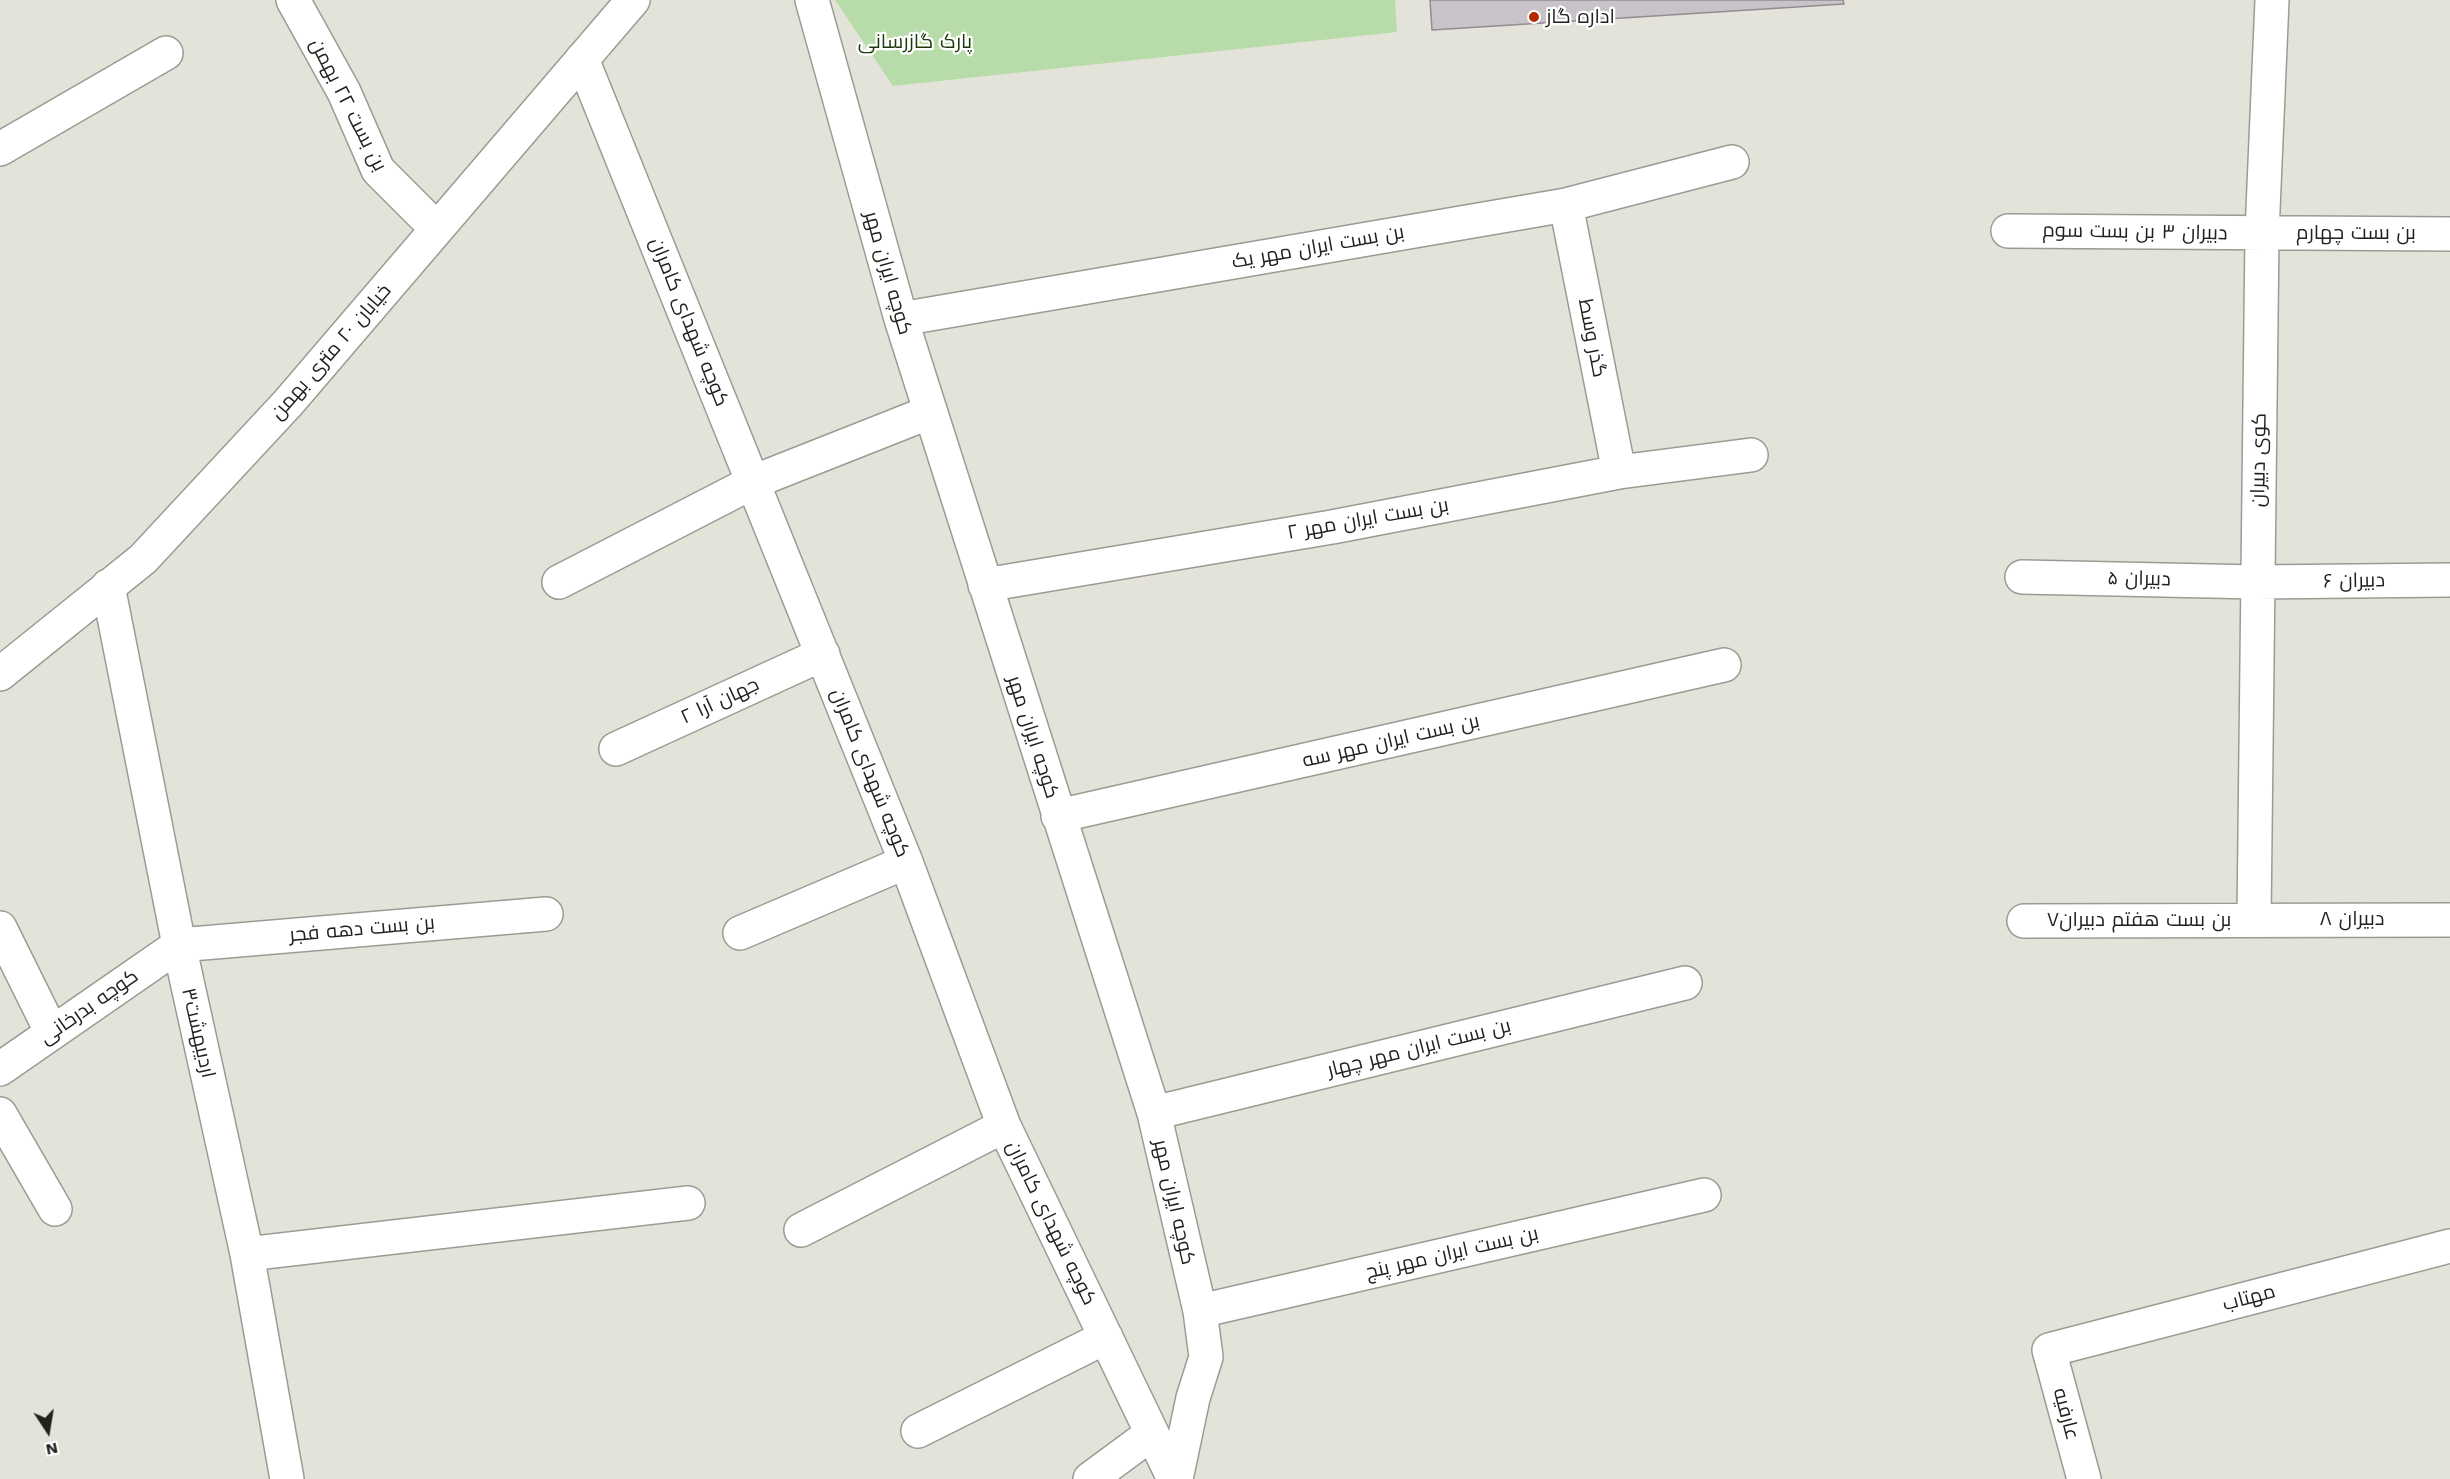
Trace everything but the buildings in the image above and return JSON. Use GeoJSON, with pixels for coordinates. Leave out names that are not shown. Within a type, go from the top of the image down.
{"type":"FeatureCollection","features":[{"type":"Feature","properties":{"kind":"street","name":"بن بست ۲۲ بهمن"},"geometry":{"type":"LineString","coordinates":[[293,0],[344,92],[378,170],[437,229]]}},
{"type":"Feature","properties":{"kind":"street","name":"خیابان ۲۰ متری بهمن"},"geometry":{"type":"LineString","coordinates":[[0,673],[142,559],[280,411],[633,0]]}},
{"type":"Feature","properties":{"kind":"street","name":"کوچه ایران مهر"},"geometry":{"type":"LineString","coordinates":[[812,0],[901,319],[1154,1113],[1200,1311],[1206,1357],[1193,1398],[1175,1479]]}},
{"type":"Feature","properties":{"kind":"street","name":"کوی دبیران"},"geometry":{"type":"LineString","coordinates":[[2254,919],[2262,233],[2272,0]]}},
{"type":"Feature","properties":{"kind":"street"},"geometry":{"type":"LineString","coordinates":[[0,149],[166,53]]}},
{"type":"Feature","properties":{"kind":"street","name":"کوچه شهدای کامران"},"geometry":{"type":"LineString","coordinates":[[582,59],[906,862],[1004,1126],[1151,1434],[1175,1479]]}},
{"type":"Feature","properties":{"kind":"street","name":"بن بست ایران مهر یک"},"geometry":{"type":"LineString","coordinates":[[901,319],[1566,205],[1732,162]]}},
{"type":"Feature","properties":{"kind":"street","name":"گذر وسط"},"geometry":{"type":"LineString","coordinates":[[1566,205],[1619,472]]}},
{"type":"Feature","properties":{"kind":"street","name":"دبیران ۳ بن بست سوم"},"geometry":{"type":"LineString","coordinates":[[2008,231],[2262,233]]}},
{"type":"Feature","properties":{"kind":"street","name":"بن بست چهارم"},"geometry":{"type":"LineString","coordinates":[[2262,233],[2450,234]]}},
{"type":"Feature","properties":{"kind":"street"},"geometry":{"type":"LineString","coordinates":[[559,582],[753,482],[930,412]]}},
{"type":"Feature","properties":{"kind":"street","name":"۲ بن بست ایران مهر"},"geometry":{"type":"LineString","coordinates":[[985,585],[1332,527],[1619,472],[1751,456]]}},
{"type":"Feature","properties":{"kind":"street","name":"دبیران ۵"},"geometry":{"type":"LineString","coordinates":[[2022,577],[2257,582]]}},
{"type":"Feature","properties":{"kind":"street","name":"دبیران ۶"},"geometry":{"type":"LineString","coordinates":[[2257,582],[2450,580]]}},
{"type":"Feature","properties":{"kind":"street","name":"اردیبهشت۳"},"geometry":{"type":"LineString","coordinates":[[108,586],[179,945],[247,1254],[287,1479]]}},
{"type":"Feature","properties":{"kind":"street","name":"جهان آرا ۲"},"geometry":{"type":"LineString","coordinates":[[616,749],[823,654]]}},
{"type":"Feature","properties":{"kind":"street","name":"بن بست ایران مهر سه"},"geometry":{"type":"LineString","coordinates":[[1059,816],[1724,665]]}},
{"type":"Feature","properties":{"kind":"street"},"geometry":{"type":"LineString","coordinates":[[740,933],[906,862]]}},
{"type":"Feature","properties":{"kind":"street","name":"بن بست دهه فجر"},"geometry":{"type":"LineString","coordinates":[[179,945],[546,914]]}},
{"type":"Feature","properties":{"kind":"street","name":"دبیران ۸"},"geometry":{"type":"LineString","coordinates":[[2254,919],[2450,920]]}},
{"type":"Feature","properties":{"kind":"street","name":"بن بست هفتم دبیران۷"},"geometry":{"type":"LineString","coordinates":[[2024,921],[2254,919]]}},
{"type":"Feature","properties":{"kind":"street"},"geometry":{"type":"LineString","coordinates":[[0,928],[52,1033]]}},
{"type":"Feature","properties":{"kind":"street","name":"کوچه بدرخانی"},"geometry":{"type":"LineString","coordinates":[[0,1070],[179,945]]}},
{"type":"Feature","properties":{"kind":"street","name":"بن بست ایران مهر چهار"},"geometry":{"type":"LineString","coordinates":[[1154,1113],[1684,983]]}},
{"type":"Feature","properties":{"kind":"street"},"geometry":{"type":"LineString","coordinates":[[0,1114],[55,1209]]}},
{"type":"Feature","properties":{"kind":"street"},"geometry":{"type":"LineString","coordinates":[[801,1230],[1004,1126]]}},
{"type":"Feature","properties":{"kind":"street","name":"بن بست ایران مهر پنج"},"geometry":{"type":"LineString","coordinates":[[1200,1311],[1704,1196]]}},
{"type":"Feature","properties":{"kind":"street"},"geometry":{"type":"LineString","coordinates":[[247,1254],[688,1203]]}},
{"type":"Feature","properties":{"kind":"street","name":"مهتاب"},"geometry":{"type":"LineString","coordinates":[[2049,1350],[2450,1246]]}},
{"type":"Feature","properties":{"kind":"street"},"geometry":{"type":"LineString","coordinates":[[918,1431],[1106,1336]]}},
{"type":"Feature","properties":{"kind":"street","name":"عارفیه"},"geometry":{"type":"LineString","coordinates":[[2049,1350],[2084,1479]]}},
{"type":"Feature","properties":{"kind":"street"},"geometry":{"type":"LineString","coordinates":[[1090,1479],[1151,1434]]}},
{"type":"Feature","properties":{"kind":"green space","name":"پارک گازرسانی"},"geometry":{"type":"Polygon","coordinates":[[[835,0],[1395,0],[1397,32],[893,86],[835,0]]]}},
{"type":"Feature","properties":{"kind":"place","name":"اداره گاز"},"geometry":{"type":"Point","coordinates":[1534,17]}}]}
